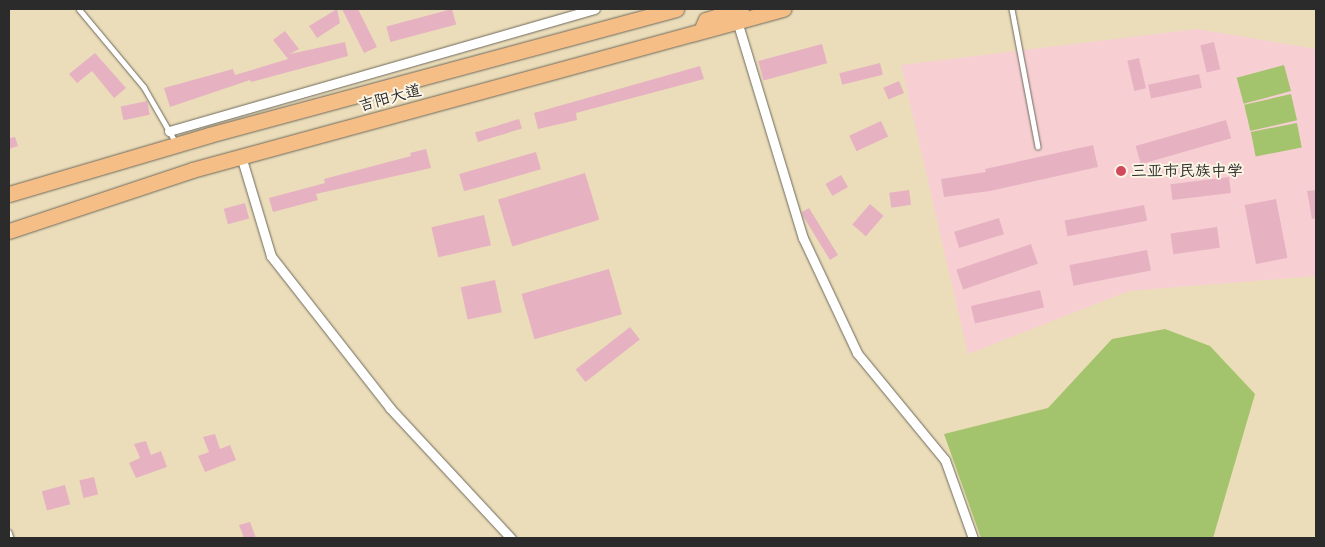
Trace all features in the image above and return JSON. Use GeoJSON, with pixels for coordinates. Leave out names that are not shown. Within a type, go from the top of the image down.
{"type":"FeatureCollection","features":[{"type":"Feature","properties":{"kind":"highway","name":"吉阳大道"},"geometry":{"type":"LineString","coordinates":[[9,194],[177,145],[676,9]]}},
{"type":"Feature","properties":{"kind":"highway","name":"吉阳大道"},"geometry":{"type":"LineString","coordinates":[[9,231],[241,156],[701,31],[739,15],[783,9]]}},
{"type":"Feature","properties":{"kind":"street"},"geometry":{"type":"LineString","coordinates":[[169,131],[593,9]]}},
{"type":"Feature","properties":{"kind":"street"},"geometry":{"type":"LineString","coordinates":[[739,15],[803,238],[857,353],[945,460],[973,538]]}},
{"type":"Feature","properties":{"kind":"street"},"geometry":{"type":"LineString","coordinates":[[241,156],[271,256],[390,408],[511,538]]}},
{"type":"Feature","properties":{"kind":"lane"},"geometry":{"type":"LineString","coordinates":[[79,9],[144,87],[177,145]]}},
{"type":"Feature","properties":{"kind":"lane"},"geometry":{"type":"LineString","coordinates":[[1012,9],[1038,146]]}},
{"type":"Feature","properties":{"kind":"lane"},"geometry":{"type":"LineString","coordinates":[[9,532],[10,538]]}},
{"type":"Feature","properties":{"kind":"shaded area","name":"三亚市民族中学"},"geometry":{"type":"Polygon","coordinates":[[[1197,29],[1316,49],[1316,276],[1129,291],[968,354],[901,65],[1197,29]]]}},
{"type":"Feature","properties":{"kind":"green space"},"geometry":{"type":"Polygon","coordinates":[[[1284,65],[1291,91],[1244,104],[1237,78],[1284,65]]]}},
{"type":"Feature","properties":{"kind":"green space"},"geometry":{"type":"Polygon","coordinates":[[[1291,94],[1297,120],[1250,131],[1244,105],[1291,94]]]}},
{"type":"Feature","properties":{"kind":"green space"},"geometry":{"type":"Polygon","coordinates":[[[1297,123],[1302,148],[1256,157],[1251,132],[1297,123]]]}},
{"type":"Feature","properties":{"kind":"green space"},"geometry":{"type":"Polygon","coordinates":[[[1165,329],[1210,346],[1255,394],[1213,538],[981,538],[944,434],[1048,408],[1112,339],[1165,329]]]}},
{"type":"Feature","properties":{"kind":"building"},"geometry":{"type":"Polygon","coordinates":[[[337,9],[340,23],[317,38],[309,26],[337,9]]]}},
{"type":"Feature","properties":{"kind":"building"},"geometry":{"type":"Polygon","coordinates":[[[342,9],[358,9],[377,47],[364,53],[342,9]]]}},
{"type":"Feature","properties":{"kind":"building"},"geometry":{"type":"Polygon","coordinates":[[[452,9],[456,24],[390,42],[386,27],[452,9]]]}},
{"type":"Feature","properties":{"kind":"building"},"geometry":{"type":"Polygon","coordinates":[[[285,31],[299,49],[290,54],[345,42],[348,56],[251,82],[250,80],[170,107],[164,88],[233,69],[235,75],[288,59],[273,40],[285,31]]]}},
{"type":"Feature","properties":{"kind":"building"},"geometry":{"type":"Polygon","coordinates":[[[1214,42],[1220,69],[1207,72],[1200,45],[1214,42]]]}},
{"type":"Feature","properties":{"kind":"building"},"geometry":{"type":"Polygon","coordinates":[[[822,44],[827,63],[763,80],[758,61],[822,44]]]}},
{"type":"Feature","properties":{"kind":"building"},"geometry":{"type":"Polygon","coordinates":[[[95,53],[126,88],[114,98],[92,71],[77,83],[69,74],[95,53]]]}},
{"type":"Feature","properties":{"kind":"building"},"geometry":{"type":"Polygon","coordinates":[[[1139,58],[1146,88],[1134,91],[1127,61],[1139,58]]]}},
{"type":"Feature","properties":{"kind":"building"},"geometry":{"type":"Polygon","coordinates":[[[880,63],[883,75],[842,85],[839,73],[880,63]]]}},
{"type":"Feature","properties":{"kind":"building"},"geometry":{"type":"Polygon","coordinates":[[[700,66],[704,79],[576,113],[577,120],[538,129],[534,113],[700,66]]]}},
{"type":"Feature","properties":{"kind":"building"},"geometry":{"type":"Polygon","coordinates":[[[1199,74],[1202,88],[1151,99],[1148,85],[1199,74]]]}},
{"type":"Feature","properties":{"kind":"building"},"geometry":{"type":"Polygon","coordinates":[[[899,81],[904,93],[888,100],[883,88],[899,81]]]}},
{"type":"Feature","properties":{"kind":"building"},"geometry":{"type":"Polygon","coordinates":[[[147,101],[150,115],[124,120],[121,107],[147,101]]]}},
{"type":"Feature","properties":{"kind":"building"},"geometry":{"type":"Polygon","coordinates":[[[519,119],[522,129],[478,142],[475,132],[519,119]]]}},
{"type":"Feature","properties":{"kind":"building"},"geometry":{"type":"Polygon","coordinates":[[[1226,120],[1231,138],[1141,164],[1136,146],[1226,120]]]}},
{"type":"Feature","properties":{"kind":"building"},"geometry":{"type":"Polygon","coordinates":[[[881,121],[888,136],[856,151],[849,136],[881,121]]]}},
{"type":"Feature","properties":{"kind":"building"},"geometry":{"type":"Polygon","coordinates":[[[15,137],[18,146],[9,149],[9,138],[15,137]]]}},
{"type":"Feature","properties":{"kind":"building"},"geometry":{"type":"Polygon","coordinates":[[[1093,145],[1098,167],[990,191],[944,197],[941,179],[986,172],[985,169],[1093,145]]]}},
{"type":"Feature","properties":{"kind":"building"},"geometry":{"type":"Polygon","coordinates":[[[426,149],[431,168],[316,194],[318,200],[273,212],[269,198],[325,183],[324,179],[411,156],[410,153],[426,149]]]}},
{"type":"Feature","properties":{"kind":"building"},"geometry":{"type":"Polygon","coordinates":[[[536,152],[541,169],[464,191],[459,174],[536,152]]]}},
{"type":"Feature","properties":{"kind":"building"},"geometry":{"type":"Polygon","coordinates":[[[585,173],[599,220],[512,246],[498,200],[585,173]]]}},
{"type":"Feature","properties":{"kind":"building"},"geometry":{"type":"Polygon","coordinates":[[[841,175],[848,187],[832,196],[825,184],[841,175]]]}},
{"type":"Feature","properties":{"kind":"building"},"geometry":{"type":"Polygon","coordinates":[[[1229,177],[1231,193],[1172,200],[1170,184],[1229,177]]]}},
{"type":"Feature","properties":{"kind":"building"},"geometry":{"type":"Polygon","coordinates":[[[909,190],[911,205],[891,208],[889,193],[909,190]]]}},
{"type":"Feature","properties":{"kind":"building"},"geometry":{"type":"Polygon","coordinates":[[[1316,190],[1316,218],[1312,219],[1307,191],[1316,190]]]}},
{"type":"Feature","properties":{"kind":"building"},"geometry":{"type":"Polygon","coordinates":[[[1276,199],[1287,258],[1256,264],[1245,205],[1276,199]]]}},
{"type":"Feature","properties":{"kind":"building"},"geometry":{"type":"Polygon","coordinates":[[[245,203],[249,218],[228,224],[224,209],[245,203]]]}},
{"type":"Feature","properties":{"kind":"building"},"geometry":{"type":"Polygon","coordinates":[[[870,204],[884,216],[866,236],[852,224],[870,204]]]}},
{"type":"Feature","properties":{"kind":"building"},"geometry":{"type":"Polygon","coordinates":[[[1144,205],[1147,221],[1068,236],[1064,220],[1144,205]]]}},
{"type":"Feature","properties":{"kind":"building"},"geometry":{"type":"Polygon","coordinates":[[[809,208],[838,255],[830,260],[803,216],[802,212],[809,208]]]}},
{"type":"Feature","properties":{"kind":"building"},"geometry":{"type":"Polygon","coordinates":[[[484,215],[491,245],[438,257],[431,227],[484,215]]]}},
{"type":"Feature","properties":{"kind":"building"},"geometry":{"type":"Polygon","coordinates":[[[999,218],[1004,234],[959,248],[954,232],[999,218]]]}},
{"type":"Feature","properties":{"kind":"building"},"geometry":{"type":"Polygon","coordinates":[[[1217,227],[1220,248],[1173,254],[1170,234],[1217,227]]]}},
{"type":"Feature","properties":{"kind":"building"},"geometry":{"type":"Polygon","coordinates":[[[1031,244],[1038,264],[963,290],[956,270],[1031,244]]]}},
{"type":"Feature","properties":{"kind":"building"},"geometry":{"type":"Polygon","coordinates":[[[1147,250],[1151,271],[1073,286],[1069,265],[1147,250]]]}},
{"type":"Feature","properties":{"kind":"building"},"geometry":{"type":"Polygon","coordinates":[[[609,269],[622,314],[534,339],[522,294],[609,269]]]}},
{"type":"Feature","properties":{"kind":"building"},"geometry":{"type":"Polygon","coordinates":[[[495,280],[502,312],[468,320],[461,287],[495,280]]]}},
{"type":"Feature","properties":{"kind":"building"},"geometry":{"type":"Polygon","coordinates":[[[1040,290],[1044,308],[975,324],[971,306],[1040,290]]]}},
{"type":"Feature","properties":{"kind":"building"},"geometry":{"type":"Polygon","coordinates":[[[630,327],[640,340],[585,382],[576,369],[630,327]]]}},
{"type":"Feature","properties":{"kind":"building"},"geometry":{"type":"Polygon","coordinates":[[[215,434],[220,449],[230,445],[236,460],[205,472],[198,456],[209,452],[203,437],[215,434]]]}},
{"type":"Feature","properties":{"kind":"building"},"geometry":{"type":"Polygon","coordinates":[[[146,441],[151,455],[161,451],[167,467],[136,478],[129,463],[140,458],[134,444],[146,441]]]}},
{"type":"Feature","properties":{"kind":"building"},"geometry":{"type":"Polygon","coordinates":[[[94,477],[98,495],[83,498],[79,480],[94,477]]]}},
{"type":"Feature","properties":{"kind":"building"},"geometry":{"type":"Polygon","coordinates":[[[65,485],[70,504],[47,511],[42,491],[65,485]]]}},
{"type":"Feature","properties":{"kind":"building"},"geometry":{"type":"Polygon","coordinates":[[[250,522],[256,538],[244,538],[239,525],[250,522]]]}},
{"type":"Feature","properties":{"kind":"place","name":"三亚市民族中学"},"geometry":{"type":"Point","coordinates":[1121,171]}}]}
